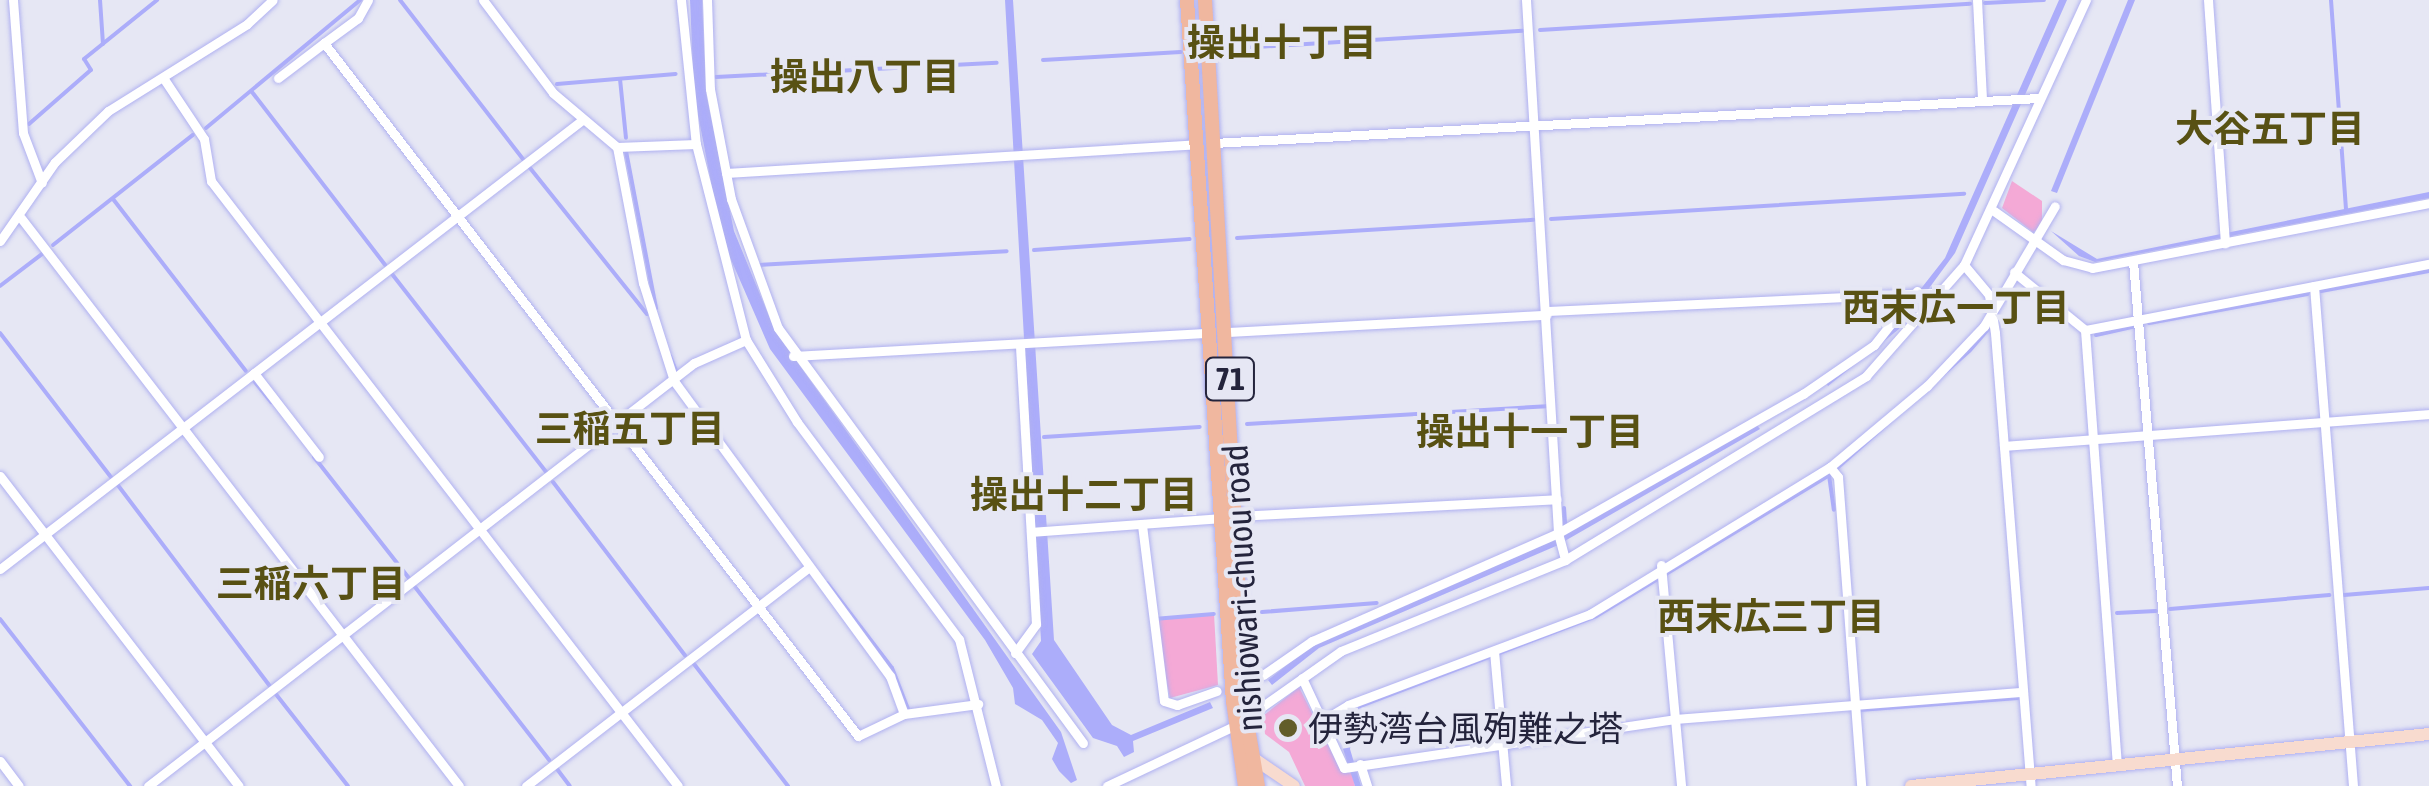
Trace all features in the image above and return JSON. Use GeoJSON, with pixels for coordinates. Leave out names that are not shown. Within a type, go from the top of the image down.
{"type":"FeatureCollection","features":[{"type":"Feature","properties":{"kind":"main road","name":"nishiowari-chuou road"},"geometry":{"type":"LineString","coordinates":[[1188,0],[1197,144],[1220,332]]}},
{"type":"Feature","properties":{"kind":"main road","name":"nishiowari-chuou road"},"geometry":{"type":"LineString","coordinates":[[1206,0],[1241,721],[1258,786]]}},
{"type":"Feature","properties":{"kind":"main road"},"geometry":{"type":"LineString","coordinates":[[1911,786],[2031,780],[2117,766],[2429,734]]}},
{"type":"Feature","properties":{"kind":"main road","name":"nishiowari-chuou road"},"geometry":{"type":"LineString","coordinates":[[1245,786],[1247,753]]}},
{"type":"Feature","properties":{"kind":"main road"},"geometry":{"type":"LineString","coordinates":[[1247,753],[1294,786]]}},
{"type":"Feature","properties":{"kind":"street"},"geometry":{"type":"LineString","coordinates":[[12,0],[22,133],[42,183]]}},
{"type":"Feature","properties":{"kind":"street"},"geometry":{"type":"LineString","coordinates":[[0,241],[21,218],[42,183],[108,111],[164,79],[273,0]]}},
{"type":"Feature","properties":{"kind":"street"},"geometry":{"type":"LineString","coordinates":[[278,78],[358,18],[368,0]]}},
{"type":"Feature","properties":{"kind":"street"},"geometry":{"type":"LineString","coordinates":[[483,0],[581,121],[616,147],[696,144]]}},
{"type":"Feature","properties":{"kind":"street"},"geometry":{"type":"LineString","coordinates":[[681,0],[696,144],[746,340],[796,422],[959,640],[996,786]]}},
{"type":"Feature","properties":{"kind":"street"},"geometry":{"type":"LineString","coordinates":[[707,0],[710,88],[726,172],[751,266],[793,356],[1082,742]]}},
{"type":"Feature","properties":{"kind":"street"},"geometry":{"type":"LineString","coordinates":[[1526,0],[1558,533],[1566,560]]}},
{"type":"Feature","properties":{"kind":"street"},"geometry":{"type":"LineString","coordinates":[[1977,0],[1982,100]]}},
{"type":"Feature","properties":{"kind":"street"},"geometry":{"type":"LineString","coordinates":[[1263,674],[1312,641],[1558,533],[1848,374],[1886,358],[1964,264],[1994,210],[2039,98],[2086,0]]}},
{"type":"Feature","properties":{"kind":"street"},"geometry":{"type":"LineString","coordinates":[[2208,0],[2225,243]]}},
{"type":"Feature","properties":{"kind":"street"},"geometry":{"type":"LineString","coordinates":[[324,43],[858,736],[904,714],[978,704]]}},
{"type":"Feature","properties":{"kind":"street"},"geometry":{"type":"LineString","coordinates":[[164,79],[204,139],[211,181],[678,786]]}},
{"type":"Feature","properties":{"kind":"street"},"geometry":{"type":"LineString","coordinates":[[1213,143],[2039,98]]}},
{"type":"Feature","properties":{"kind":"street"},"geometry":{"type":"LineString","coordinates":[[0,569],[581,121]]}},
{"type":"Feature","properties":{"kind":"street"},"geometry":{"type":"LineString","coordinates":[[726,172],[1197,144]]}},
{"type":"Feature","properties":{"kind":"street"},"geometry":{"type":"LineString","coordinates":[[616,147],[643,283],[674,380],[890,676],[904,714]]}},
{"type":"Feature","properties":{"kind":"street"},"geometry":{"type":"LineString","coordinates":[[1994,210],[2082,268],[2429,203]]}},
{"type":"Feature","properties":{"kind":"street"},"geometry":{"type":"LineString","coordinates":[[1325,720],[1348,704],[1495,655],[1590,614],[1830,467],[1926,386],[1993,318],[2014,272],[2055,206]]}},
{"type":"Feature","properties":{"kind":"street"},"geometry":{"type":"LineString","coordinates":[[21,218],[459,786]]}},
{"type":"Feature","properties":{"kind":"street"},"geometry":{"type":"LineString","coordinates":[[2133,261],[2152,436],[2178,786]]}},
{"type":"Feature","properties":{"kind":"street"},"geometry":{"type":"LineString","coordinates":[[1964,264],[1989,295],[1993,318],[2031,780]]}},
{"type":"Feature","properties":{"kind":"street"},"geometry":{"type":"LineString","coordinates":[[2084,330],[2429,264]]}},
{"type":"Feature","properties":{"kind":"street"},"geometry":{"type":"LineString","coordinates":[[2014,272],[2084,330]]}},
{"type":"Feature","properties":{"kind":"street"},"geometry":{"type":"LineString","coordinates":[[2314,286],[2352,786]]}},
{"type":"Feature","properties":{"kind":"street"},"geometry":{"type":"LineString","coordinates":[[1107,786],[1241,721],[1342,650],[1566,560],[1848,374],[1917,291]]}},
{"type":"Feature","properties":{"kind":"street"},"geometry":{"type":"LineString","coordinates":[[793,356],[1943,292]]}},
{"type":"Feature","properties":{"kind":"street"},"geometry":{"type":"LineString","coordinates":[[2084,330],[2117,766]]}},
{"type":"Feature","properties":{"kind":"street"},"geometry":{"type":"LineString","coordinates":[[148,786],[694,363],[746,340]]}},
{"type":"Feature","properties":{"kind":"street"},"geometry":{"type":"LineString","coordinates":[[1015,652],[1035,631],[1020,344]]}},
{"type":"Feature","properties":{"kind":"street"},"geometry":{"type":"LineString","coordinates":[[254,373],[319,458]]}},
{"type":"Feature","properties":{"kind":"street"},"geometry":{"type":"LineString","coordinates":[[2004,446],[2429,414]]}},
{"type":"Feature","properties":{"kind":"street"},"geometry":{"type":"LineString","coordinates":[[1830,467],[1838,478],[1861,786]]}},
{"type":"Feature","properties":{"kind":"street"},"geometry":{"type":"LineString","coordinates":[[0,476],[239,786]]}},
{"type":"Feature","properties":{"kind":"street"},"geometry":{"type":"LineString","coordinates":[[1032,532],[1557,499]]}},
{"type":"Feature","properties":{"kind":"street"},"geometry":{"type":"LineString","coordinates":[[1142,525],[1164,702],[1177,705],[1217,691]]}},
{"type":"Feature","properties":{"kind":"street"},"geometry":{"type":"LineString","coordinates":[[526,786],[808,568]]}},
{"type":"Feature","properties":{"kind":"street"},"geometry":{"type":"LineString","coordinates":[[1663,570],[1681,786]]}},
{"type":"Feature","properties":{"kind":"street"},"geometry":{"type":"LineString","coordinates":[[1495,655],[1506,786]]}},
{"type":"Feature","properties":{"kind":"street"},"geometry":{"type":"LineString","coordinates":[[1302,678],[1325,720],[1344,768],[1676,720],[2022,692]]}},
{"type":"Feature","properties":{"kind":"street"},"geometry":{"type":"LineString","coordinates":[[0,762],[19,786]]}},
{"type":"Feature","properties":{"kind":"street"},"geometry":{"type":"LineString","coordinates":[[1360,764],[1367,786]]}},
{"type":"Feature","properties":{"kind":"shaded area"},"geometry":{"type":"Polygon","coordinates":[[[2012,181],[2042,201],[2042,226],[2033,232],[2002,208],[2012,181]]]}},
{"type":"Feature","properties":{"kind":"shaded area"},"geometry":{"type":"Polygon","coordinates":[[[1214,614],[1218,685],[1170,698],[1154,619],[1214,614]]]}},
{"type":"Feature","properties":{"kind":"shaded area"},"geometry":{"type":"Polygon","coordinates":[[[1299,687],[1341,771],[1352,773],[1355,786],[1305,786],[1289,752],[1265,734],[1263,716],[1299,687]]]}},
{"type":"Feature","properties":{"kind":"water"},"geometry":{"type":"Polygon","coordinates":[[[690,0],[702,0],[706,93],[734,231],[775,331],[1061,732],[1077,780],[1071,783],[1052,759],[1058,743],[1042,720],[1015,704],[1013,688],[985,640],[770,349],[722,239],[694,94],[690,0]]]}},
{"type":"Feature","properties":{"kind":"water"},"geometry":{"type":"Polygon","coordinates":[[[1005,0],[1013,0],[1054,640],[1112,725],[1131,735],[1210,702],[1213,708],[1133,741],[1134,752],[1124,757],[1117,746],[1093,738],[1032,654],[1041,641],[1005,0]]]}},
{"type":"Feature","properties":{"kind":"water"},"geometry":{"type":"Polygon","coordinates":[[[2059,0],[2067,0],[1955,253],[1899,329],[1828,386],[1825,381],[1876,346],[1945,258],[2059,0]]]}},
{"type":"Feature","properties":{"kind":"water"},"geometry":{"type":"Polygon","coordinates":[[[2128,0],[2135,0],[2057,193],[2051,191],[2128,0]]]}},
{"type":"Feature","properties":{"kind":"water"},"geometry":{"type":"Polygon","coordinates":[[[2429,192],[2429,198],[2095,262],[2079,256],[2051,231],[2097,259],[2429,192]]]}},
{"type":"Feature","properties":{"kind":"water"},"geometry":{"type":"Polygon","coordinates":[[[2011,287],[1990,330],[1971,352],[1830,477],[1597,618],[1358,709],[1350,749],[1361,786],[1355,786],[1343,749],[1350,708],[1590,618],[1828,473],[1960,358],[2011,287]]]}},
{"type":"Feature","properties":{"kind":"water"},"geometry":{"type":"Polygon","coordinates":[[[1756,424],[1760,429],[1556,546],[1319,648],[1272,685],[1268,680],[1316,642],[1553,541],[1756,424]]]}},
{"type":"Feature","properties":{"kind":"waterway"},"geometry":{"type":"LineString","coordinates":[[100,0],[103,44]]}},
{"type":"Feature","properties":{"kind":"waterway"},"geometry":{"type":"LineString","coordinates":[[29,124],[91,70],[84,59],[157,0]]}},
{"type":"Feature","properties":{"kind":"waterway"},"geometry":{"type":"LineString","coordinates":[[206,128],[360,0]]}},
{"type":"Feature","properties":{"kind":"waterway"},"geometry":{"type":"LineString","coordinates":[[400,0],[523,159]]}},
{"type":"Feature","properties":{"kind":"waterway"},"geometry":{"type":"LineString","coordinates":[[1985,3],[2044,0]]}},
{"type":"Feature","properties":{"kind":"waterway"},"geometry":{"type":"LineString","coordinates":[[2331,0],[2346,210]]}},
{"type":"Feature","properties":{"kind":"waterway"},"geometry":{"type":"LineString","coordinates":[[1540,30],[1970,4]]}},
{"type":"Feature","properties":{"kind":"waterway"},"geometry":{"type":"LineString","coordinates":[[1224,49],[1522,31]]}},
{"type":"Feature","properties":{"kind":"waterway"},"geometry":{"type":"LineString","coordinates":[[1043,60],[1181,52]]}},
{"type":"Feature","properties":{"kind":"waterway"},"geometry":{"type":"LineString","coordinates":[[716,77],[997,63]]}},
{"type":"Feature","properties":{"kind":"waterway"},"geometry":{"type":"LineString","coordinates":[[557,84],[676,74]]}},
{"type":"Feature","properties":{"kind":"waterway"},"geometry":{"type":"LineString","coordinates":[[620,79],[626,138]]}},
{"type":"Feature","properties":{"kind":"waterway"},"geometry":{"type":"LineString","coordinates":[[252,92],[385,265]]}},
{"type":"Feature","properties":{"kind":"waterway"},"geometry":{"type":"LineString","coordinates":[[53,245],[193,135]]}},
{"type":"Feature","properties":{"kind":"waterway"},"geometry":{"type":"LineString","coordinates":[[626,151],[656,308]]}},
{"type":"Feature","properties":{"kind":"waterway"},"geometry":{"type":"LineString","coordinates":[[530,168],[647,314]]}},
{"type":"Feature","properties":{"kind":"waterway"},"geometry":{"type":"LineString","coordinates":[[1551,219],[1964,194]]}},
{"type":"Feature","properties":{"kind":"waterway"},"geometry":{"type":"LineString","coordinates":[[113,199],[246,371]]}},
{"type":"Feature","properties":{"kind":"waterway"},"geometry":{"type":"LineString","coordinates":[[1237,238],[1533,220]]}},
{"type":"Feature","properties":{"kind":"waterway"},"geometry":{"type":"LineString","coordinates":[[1034,250],[1190,239]]}},
{"type":"Feature","properties":{"kind":"waterway"},"geometry":{"type":"LineString","coordinates":[[759,265],[1007,251]]}},
{"type":"Feature","properties":{"kind":"waterway"},"geometry":{"type":"LineString","coordinates":[[0,286],[42,254]]}},
{"type":"Feature","properties":{"kind":"waterway"},"geometry":{"type":"LineString","coordinates":[[2321,291],[2429,271]]}},
{"type":"Feature","properties":{"kind":"waterway"},"geometry":{"type":"LineString","coordinates":[[392,274],[546,472]]}},
{"type":"Feature","properties":{"kind":"waterway"},"geometry":{"type":"LineString","coordinates":[[2149,323],[2307,294]]}},
{"type":"Feature","properties":{"kind":"waterway"},"geometry":{"type":"LineString","coordinates":[[2096,335],[2136,326]]}},
{"type":"Feature","properties":{"kind":"waterway"},"geometry":{"type":"LineString","coordinates":[[0,333],[111,477]]}},
{"type":"Feature","properties":{"kind":"waterway"},"geometry":{"type":"LineString","coordinates":[[670,356],[677,373]]}},
{"type":"Feature","properties":{"kind":"waterway"},"geometry":{"type":"LineString","coordinates":[[255,382],[271,402]]}},
{"type":"Feature","properties":{"kind":"waterway"},"geometry":{"type":"LineString","coordinates":[[1247,424],[1546,406]]}},
{"type":"Feature","properties":{"kind":"waterway"},"geometry":{"type":"LineString","coordinates":[[1044,437],[1200,427]]}},
{"type":"Feature","properties":{"kind":"waterway"},"geometry":{"type":"LineString","coordinates":[[314,457],[409,578]]}},
{"type":"Feature","properties":{"kind":"waterway"},"geometry":{"type":"LineString","coordinates":[[1829,475],[1834,510]]}},
{"type":"Feature","properties":{"kind":"waterway"},"geometry":{"type":"LineString","coordinates":[[553,482],[685,655]]}},
{"type":"Feature","properties":{"kind":"waterway"},"geometry":{"type":"LineString","coordinates":[[117,484],[270,686]]}},
{"type":"Feature","properties":{"kind":"waterway"},"geometry":{"type":"LineString","coordinates":[[1564,508],[1565,524]]}},
{"type":"Feature","properties":{"kind":"waterway"},"geometry":{"type":"LineString","coordinates":[[827,583],[892,668],[908,709]]}},
{"type":"Feature","properties":{"kind":"waterway"},"geometry":{"type":"LineString","coordinates":[[415,587],[549,760]]}},
{"type":"Feature","properties":{"kind":"waterway"},"geometry":{"type":"LineString","coordinates":[[2344,595],[2429,588]]}},
{"type":"Feature","properties":{"kind":"waterway"},"geometry":{"type":"LineString","coordinates":[[2170,609],[2329,595]]}},
{"type":"Feature","properties":{"kind":"waterway"},"geometry":{"type":"LineString","coordinates":[[1262,612],[1377,603]]}},
{"type":"Feature","properties":{"kind":"waterway"},"geometry":{"type":"LineString","coordinates":[[2117,613],[2156,611]]}},
{"type":"Feature","properties":{"kind":"waterway"},"geometry":{"type":"LineString","coordinates":[[1154,619],[1214,614]]}},
{"type":"Feature","properties":{"kind":"waterway"},"geometry":{"type":"LineString","coordinates":[[0,619],[130,786]]}},
{"type":"Feature","properties":{"kind":"waterway"},"geometry":{"type":"LineString","coordinates":[[694,664],[788,786]]}},
{"type":"Feature","properties":{"kind":"waterway"},"geometry":{"type":"LineString","coordinates":[[275,693],[348,786]]}},
{"type":"Feature","properties":{"kind":"waterway"},"geometry":{"type":"LineString","coordinates":[[1859,710],[2018,698]]}},
{"type":"Feature","properties":{"kind":"waterway"},"geometry":{"type":"LineString","coordinates":[[557,769],[570,786]]}},
{"type":"Feature","properties":{"kind":"place","name":"伊勢湾台風殉難之塔"},"geometry":{"type":"Point","coordinates":[1288,728]}},
{"type":"Feature","properties":{"kind":"district","name":"操出十丁目"},"geometry":{"type":"Point","coordinates":[1282,43]}},
{"type":"Feature","properties":{"kind":"district","name":"操出八丁目"},"geometry":{"type":"Point","coordinates":[865,77]}},
{"type":"Feature","properties":{"kind":"district","name":"大谷五丁目"},"geometry":{"type":"Point","coordinates":[2270,129]}},
{"type":"Feature","properties":{"kind":"district","name":"西末広一丁目"},"geometry":{"type":"Point","coordinates":[1956,308]}},
{"type":"Feature","properties":{"kind":"district","name":"三稲五丁目"},"geometry":{"type":"Point","coordinates":[630,429]}},
{"type":"Feature","properties":{"kind":"district","name":"操出十一丁目"},"geometry":{"type":"Point","coordinates":[1530,432]}},
{"type":"Feature","properties":{"kind":"district","name":"操出十二丁目"},"geometry":{"type":"Point","coordinates":[1084,495]}},
{"type":"Feature","properties":{"kind":"district","name":"三稲六丁目"},"geometry":{"type":"Point","coordinates":[311,584]}},
{"type":"Feature","properties":{"kind":"district","name":"西末広三丁目"},"geometry":{"type":"Point","coordinates":[1771,617]}}]}
